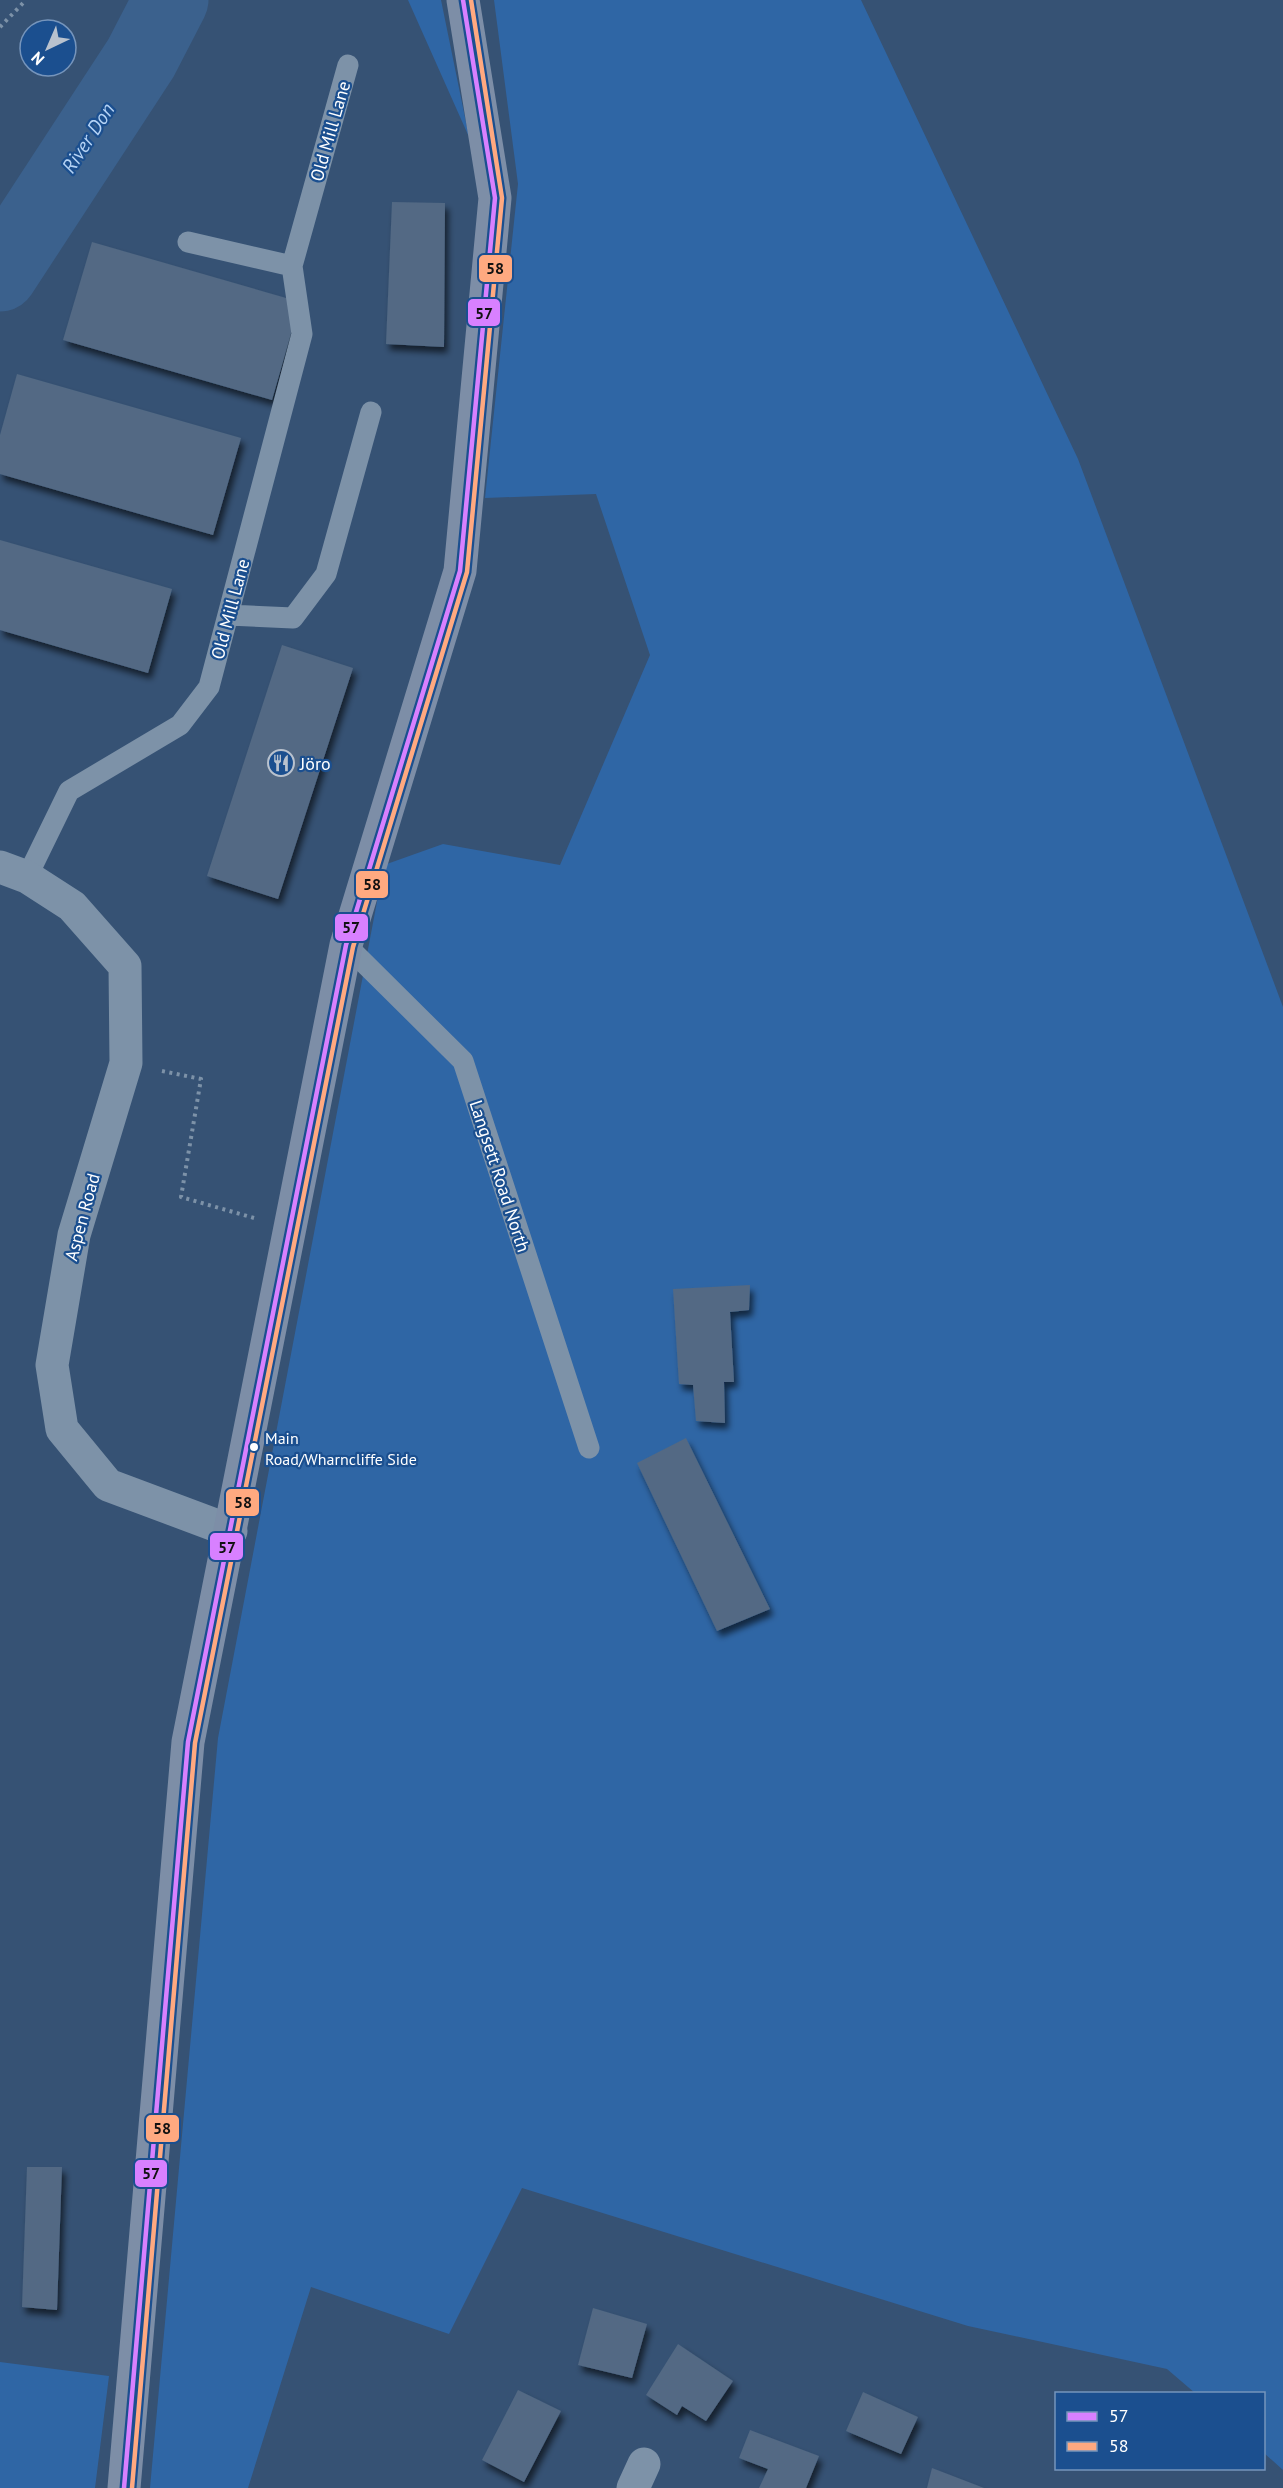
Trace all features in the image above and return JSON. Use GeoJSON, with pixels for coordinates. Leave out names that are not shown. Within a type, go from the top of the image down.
{"type":"FeatureCollection","features":[{"type":"Feature","properties":{"kind":"main road"},"geometry":{"type":"LineString","coordinates":[[124,2488],[188,1742],[346,945],[460,571],[495,198],[463,0]]}},
{"type":"Feature","properties":{"kind":"street","name":"Aspen Road"},"geometry":{"type":"LineString","coordinates":[[13,872],[72,906],[126,966],[126,1063],[74,1235],[52,1365],[62,1429],[108,1485],[231,1531]]}},
{"type":"Feature","properties":{"kind":"lane","name":"Old Mill Lane"},"geometry":{"type":"LineString","coordinates":[[13,872],[69,791],[180,725],[209,687],[302,334],[292,266],[348,65]]}},
{"type":"Feature","properties":{"kind":"lane"},"geometry":{"type":"LineString","coordinates":[[188,242],[292,266]]}},
{"type":"Feature","properties":{"kind":"lane"},"geometry":{"type":"LineString","coordinates":[[228,615],[293,618],[326,574],[371,412]]}},
{"type":"Feature","properties":{"kind":"lane","name":"Langsett Road North"},"geometry":{"type":"LineString","coordinates":[[346,945],[462,1061],[589,1448]]}},
{"type":"Feature","properties":{"kind":"path"},"geometry":{"type":"LineString","coordinates":[[0,27],[26,0]]}},
{"type":"Feature","properties":{"kind":"path"},"geometry":{"type":"LineString","coordinates":[[201,1079],[181,1197],[290,1228]]}},
{"type":"Feature","properties":{"kind":"shaded area"},"geometry":{"type":"Polygon","coordinates":[[[408,0],[441,0],[469,137],[408,0]]]}},
{"type":"Feature","properties":{"kind":"shaded area"},"geometry":{"type":"Polygon","coordinates":[[[494,0],[861,0],[1078,459],[1283,1007],[1283,2470],[1265,2454],[1265,2392],[1194,2392],[1167,2369],[968,2326],[522,2188],[449,2334],[311,2287],[248,2488],[150,2488],[218,1738],[384,865],[443,844],[560,865],[650,655],[596,494],[485,498],[518,184],[494,0]]]}},
{"type":"Feature","properties":{"kind":"shaded area"},"geometry":{"type":"Polygon","coordinates":[[[0,2362],[109,2376],[95,2488],[0,2488],[0,2362]]]}},
{"type":"Feature","properties":{"kind":"building"},"geometry":{"type":"Polygon","coordinates":[[[392,202],[445,203],[444,347],[386,344],[392,202]]]}},
{"type":"Feature","properties":{"kind":"building"},"geometry":{"type":"Polygon","coordinates":[[[92,242],[300,302],[272,400],[63,340],[92,242]]]}},
{"type":"Feature","properties":{"kind":"building"},"geometry":{"type":"Polygon","coordinates":[[[17,374],[241,438],[213,535],[0,474],[0,435],[17,374]]]}},
{"type":"Feature","properties":{"kind":"building"},"geometry":{"type":"Polygon","coordinates":[[[0,540],[172,589],[148,673],[0,630],[0,540]]]}},
{"type":"Feature","properties":{"kind":"building"},"geometry":{"type":"Polygon","coordinates":[[[282,645],[353,668],[278,899],[207,876],[282,645]]]}},
{"type":"Feature","properties":{"kind":"building"},"geometry":{"type":"Polygon","coordinates":[[[750,1285],[749,1310],[730,1312],[734,1382],[724,1382],[725,1423],[696,1421],[693,1385],[679,1384],[673,1289],[750,1285]]]}},
{"type":"Feature","properties":{"kind":"building"},"geometry":{"type":"Polygon","coordinates":[[[686,1438],[770,1609],[717,1631],[637,1463],[686,1438]]]}},
{"type":"Feature","properties":{"kind":"building"},"geometry":{"type":"Polygon","coordinates":[[[27,2167],[62,2167],[57,2310],[22,2307],[27,2167]]]}},
{"type":"Feature","properties":{"kind":"building"},"geometry":{"type":"Polygon","coordinates":[[[593,2308],[647,2324],[632,2378],[578,2365],[593,2308]]]}},
{"type":"Feature","properties":{"kind":"building"},"geometry":{"type":"Polygon","coordinates":[[[678,2344],[733,2381],[706,2421],[682,2406],[677,2415],[646,2395],[678,2344]]]}},
{"type":"Feature","properties":{"kind":"building"},"geometry":{"type":"Polygon","coordinates":[[[518,2390],[561,2411],[524,2482],[482,2460],[518,2390]]]}},
{"type":"Feature","properties":{"kind":"building"},"geometry":{"type":"Polygon","coordinates":[[[863,2392],[918,2417],[901,2454],[846,2431],[863,2392]]]}},
{"type":"Feature","properties":{"kind":"building"},"geometry":{"type":"Polygon","coordinates":[[[750,2430],[819,2456],[806,2488],[759,2488],[768,2469],[739,2458],[750,2430]]]}},
{"type":"Feature","properties":{"kind":"building"},"geometry":{"type":"Polygon","coordinates":[[[932,2468],[984,2488],[927,2488],[932,2468]]]}},
{"type":"Feature","properties":{"kind":"waterway","name":"River Don"},"geometry":{"type":"LineString","coordinates":[[0,274],[141,58],[171,0]]}},
{"type":"Feature","properties":{"kind":"transit line","name":"57"},"geometry":{"type":"LineString","coordinates":[[124,2488],[188,1742],[346,945],[460,571],[495,198],[463,0]]}},
{"type":"Feature","properties":{"kind":"transit line","name":"58"},"geometry":{"type":"LineString","coordinates":[[132,2488],[195,1743],[353,947],[467,572],[502,198],[471,0]]}},
{"type":"Feature","properties":{"kind":"place","name":"Jöro"},"geometry":{"type":"Point","coordinates":[281,763]}},
{"type":"Feature","properties":{"kind":"place","name":"Main Road/Wharncliffe Side"},"geometry":{"type":"Point","coordinates":[254,1447]}}]}
